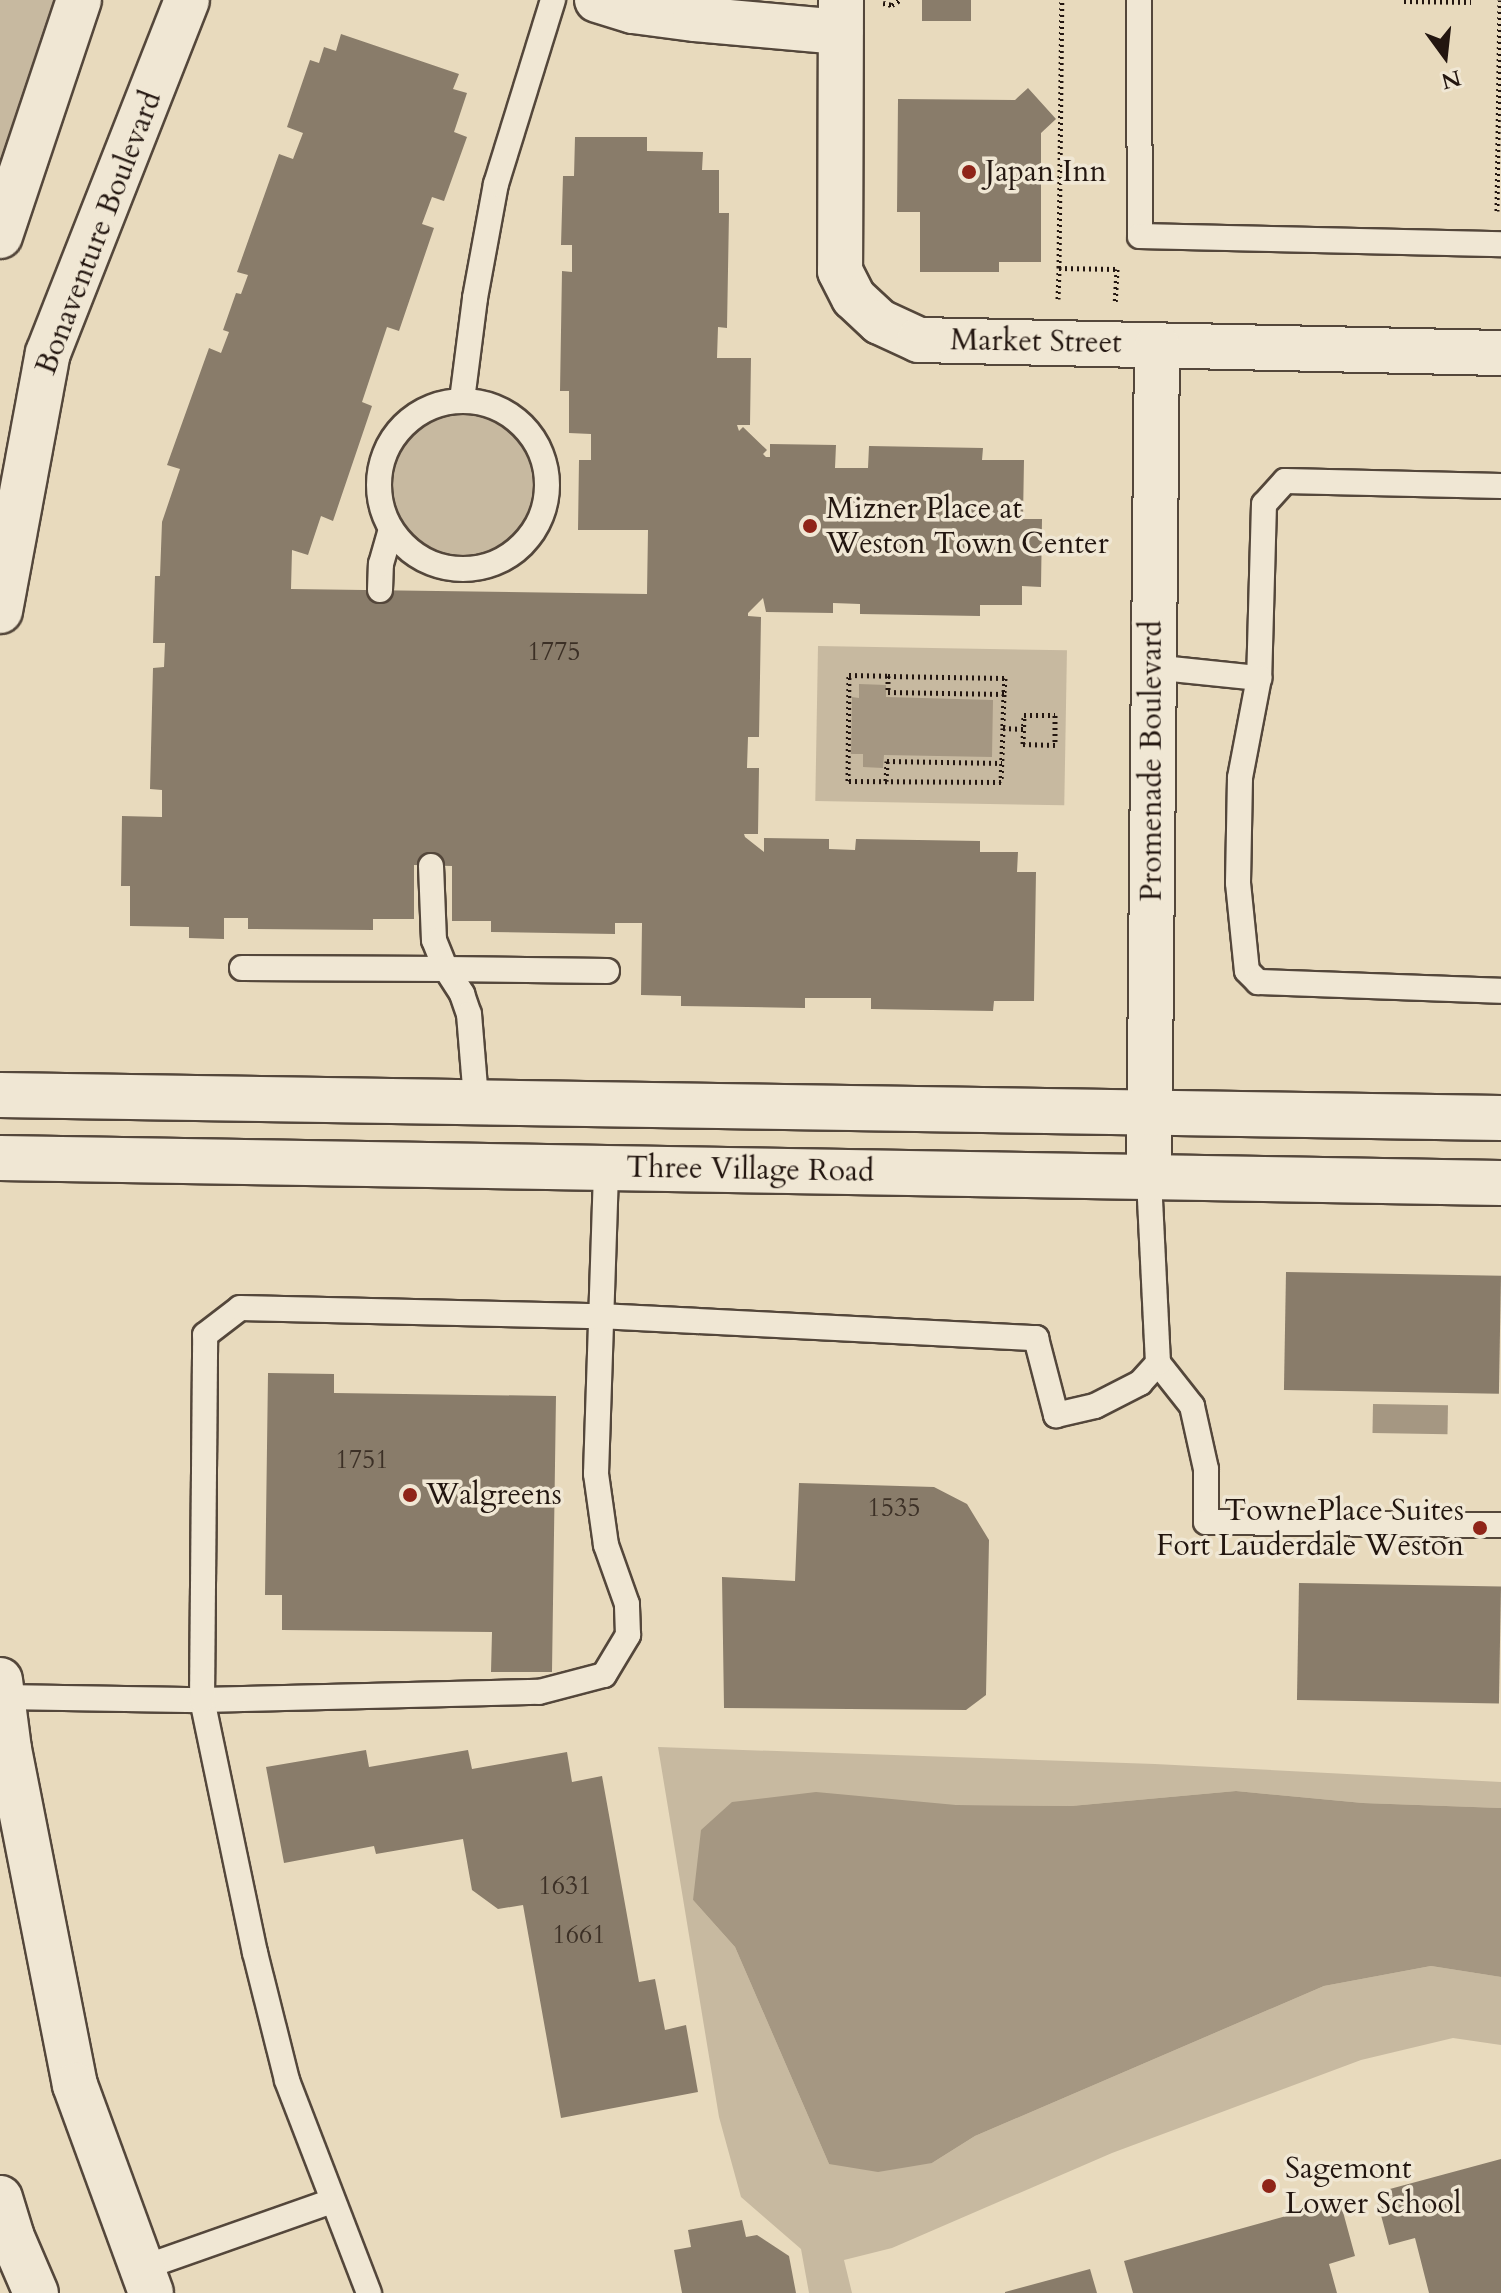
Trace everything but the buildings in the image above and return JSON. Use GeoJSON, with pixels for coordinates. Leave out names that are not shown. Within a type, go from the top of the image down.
{"type":"FeatureCollection","features":[{"type":"Feature","properties":{"kind":"street"},"geometry":{"type":"LineString","coordinates":[[0,236],[79,0]]}},
{"type":"Feature","properties":{"kind":"street","name":"Bonaventure Boulevard"},"geometry":{"type":"LineString","coordinates":[[0,611],[48,353],[187,0]]}},
{"type":"Feature","properties":{"kind":"street"},"geometry":{"type":"LineString","coordinates":[[597,0],[664,15],[852,16]]}},
{"type":"Feature","properties":{"kind":"street","name":"Market Street"},"geometry":{"type":"LineString","coordinates":[[852,16],[840,271],[854,298],[880,322],[919,340],[1501,353]]}},
{"type":"Feature","properties":{"kind":"street","name":"Promenade Boulevard"},"geometry":{"type":"LineString","coordinates":[[1149,1177],[1157,345]]}},
{"type":"Feature","properties":{"kind":"street"},"geometry":{"type":"LineString","coordinates":[[0,1095],[1501,1118]]}},
{"type":"Feature","properties":{"kind":"street","name":"Three Village Road"},"geometry":{"type":"LineString","coordinates":[[0,1158],[1501,1183]]}},
{"type":"Feature","properties":{"kind":"street"},"geometry":{"type":"LineString","coordinates":[[1,1689],[9,1749],[75,2085],[147,2280]]}},
{"type":"Feature","properties":{"kind":"street"},"geometry":{"type":"LineString","coordinates":[[0,2198],[11,2235],[36,2293]]}},
{"type":"Feature","properties":{"kind":"lane"},"geometry":{"type":"LineString","coordinates":[[462,400],[475,298],[496,184],[553,0]]}},
{"type":"Feature","properties":{"kind":"lane"},"geometry":{"type":"LineString","coordinates":[[1139,0],[1140,236],[1498,244]]}},
{"type":"Feature","properties":{"kind":"lane"},"geometry":{"type":"LineString","coordinates":[[462,400],[490,405],[516,418],[535,440],[546,466],[547,495],[540,519],[528,540],[509,556],[486,566],[461,570],[434,564],[409,551],[391,529],[380,504],[378,476],[385,452],[398,431],[416,415],[438,405],[462,400]]}},
{"type":"Feature","properties":{"kind":"lane"},"geometry":{"type":"LineString","coordinates":[[1501,486],[1285,481],[1264,504],[1259,678],[1240,778],[1238,883],[1247,971],[1258,982],[1501,991]]}},
{"type":"Feature","properties":{"kind":"lane"},"geometry":{"type":"LineString","coordinates":[[380,590],[381,564],[391,529]]}},
{"type":"Feature","properties":{"kind":"lane"},"geometry":{"type":"LineString","coordinates":[[1152,667],[1259,678]]}},
{"type":"Feature","properties":{"kind":"lane"},"geometry":{"type":"LineString","coordinates":[[431,866],[434,940],[469,1014],[476,1100]]}},
{"type":"Feature","properties":{"kind":"lane"},"geometry":{"type":"LineString","coordinates":[[242,968],[607,971]]}},
{"type":"Feature","properties":{"kind":"lane"},"geometry":{"type":"LineString","coordinates":[[1,1689],[202,1700],[539,1692],[604,1675],[628,1635],[627,1604],[606,1545],[596,1474],[606,1168]]}},
{"type":"Feature","properties":{"kind":"lane"},"geometry":{"type":"LineString","coordinates":[[1149,1177],[1158,1363],[1192,1406],[1206,1469],[1206,1522],[1501,1525]]}},
{"type":"Feature","properties":{"kind":"lane"},"geometry":{"type":"LineString","coordinates":[[369,2293],[287,2080],[255,1953],[202,1700],[205,1335],[240,1308],[599,1316],[1036,1338],[1056,1415],[1095,1406],[1140,1383],[1158,1363]]}},
{"type":"Feature","properties":{"kind":"lane"},"geometry":{"type":"LineString","coordinates":[[147,2280],[332,2201]]}},
{"type":"Feature","properties":{"kind":"path"},"geometry":{"type":"LineString","coordinates":[[852,16],[877,0]]}},
{"type":"Feature","properties":{"kind":"path"},"geometry":{"type":"LineString","coordinates":[[1058,310],[1062,0]]}},
{"type":"Feature","properties":{"kind":"path"},"geometry":{"type":"LineString","coordinates":[[1498,244],[1500,0]]}},
{"type":"Feature","properties":{"kind":"path"},"geometry":{"type":"LineString","coordinates":[[1404,1],[1471,2]]}},
{"type":"Feature","properties":{"kind":"path"},"geometry":{"type":"LineString","coordinates":[[1059,268],[1117,269],[1114,311]]}},
{"type":"Feature","properties":{"kind":"path"},"geometry":{"type":"LineString","coordinates":[[849,675],[888,676],[1005,678],[1001,782],[848,781],[849,675]]}},
{"type":"Feature","properties":{"kind":"path"},"geometry":{"type":"LineString","coordinates":[[888,676],[888,692],[1004,694]]}},
{"type":"Feature","properties":{"kind":"path"},"geometry":{"type":"LineString","coordinates":[[1024,715],[1055,715],[1055,745],[1023,744],[1024,729],[1024,715]]}},
{"type":"Feature","properties":{"kind":"path"},"geometry":{"type":"LineString","coordinates":[[1003,728],[1024,729]]}},
{"type":"Feature","properties":{"kind":"path"},"geometry":{"type":"LineString","coordinates":[[886,781],[887,761],[1002,763]]}},
{"type":"Feature","properties":{"kind":"shaded area"},"geometry":{"type":"Polygon","coordinates":[[[0,0],[71,0],[0,211],[0,0]]]}},
{"type":"Feature","properties":{"kind":"shaded area"},"geometry":{"type":"Polygon","coordinates":[[[463,401],[495,407],[522,426],[541,453],[547,485],[541,517],[522,544],[495,563],[463,569],[431,563],[404,544],[385,517],[379,485],[385,453],[404,426],[431,407],[463,401]]]}},
{"type":"Feature","properties":{"kind":"shaded area"},"geometry":{"type":"Polygon","coordinates":[[[818,646],[1067,650],[1064,805],[815,801],[818,646]]]}},
{"type":"Feature","properties":{"kind":"shaded area"},"geometry":{"type":"Polygon","coordinates":[[[859,684],[886,685],[886,697],[993,700],[992,757],[884,755],[883,768],[863,767],[863,754],[851,754],[852,697],[859,698],[859,684]]]}},
{"type":"Feature","properties":{"kind":"shaded area"},"geometry":{"type":"Polygon","coordinates":[[[1373,1404],[1448,1405],[1447,1434],[1372,1433],[1373,1404]]]}},
{"type":"Feature","properties":{"kind":"shaded area"},"geometry":{"type":"Polygon","coordinates":[[[658,1747],[1155,1764],[1501,1782],[1501,1808],[1363,1803],[1236,1791],[1071,1806],[956,1805],[693,1900],[735,1947],[829,2164],[932,2163],[975,2136],[1324,1986],[1431,1966],[1501,1977],[1501,2045],[1453,2038],[1361,2060],[1112,2153],[892,2248],[844,2260],[852,2293],[809,2293],[801,2249],[741,2197],[719,2117],[658,1747]]]}},
{"type":"Feature","properties":{"kind":"shaded area"},"geometry":{"type":"Polygon","coordinates":[[[1236,1791],[1363,1803],[1501,1808],[1501,1977],[1431,1966],[1324,1986],[975,2136],[932,2163],[878,2172],[829,2164],[735,1947],[693,1900],[701,1830],[732,1802],[816,1792],[956,1805],[1071,1806],[1236,1791]]]}},
{"type":"Feature","properties":{"kind":"place","name":"Japan Inn"},"geometry":{"type":"Point","coordinates":[969,172]}},
{"type":"Feature","properties":{"kind":"place","name":"Mizner Place at Weston Town Center"},"geometry":{"type":"Point","coordinates":[810,526]}},
{"type":"Feature","properties":{"kind":"place","name":"Walgreens"},"geometry":{"type":"Point","coordinates":[410,1495]}},
{"type":"Feature","properties":{"kind":"place","name":"TownePlace Suites Fort Lauderdale Weston"},"geometry":{"type":"Point","coordinates":[1480,1528]}},
{"type":"Feature","properties":{"kind":"place","name":"Sagemont Lower School"},"geometry":{"type":"Point","coordinates":[1269,2186]}}]}
